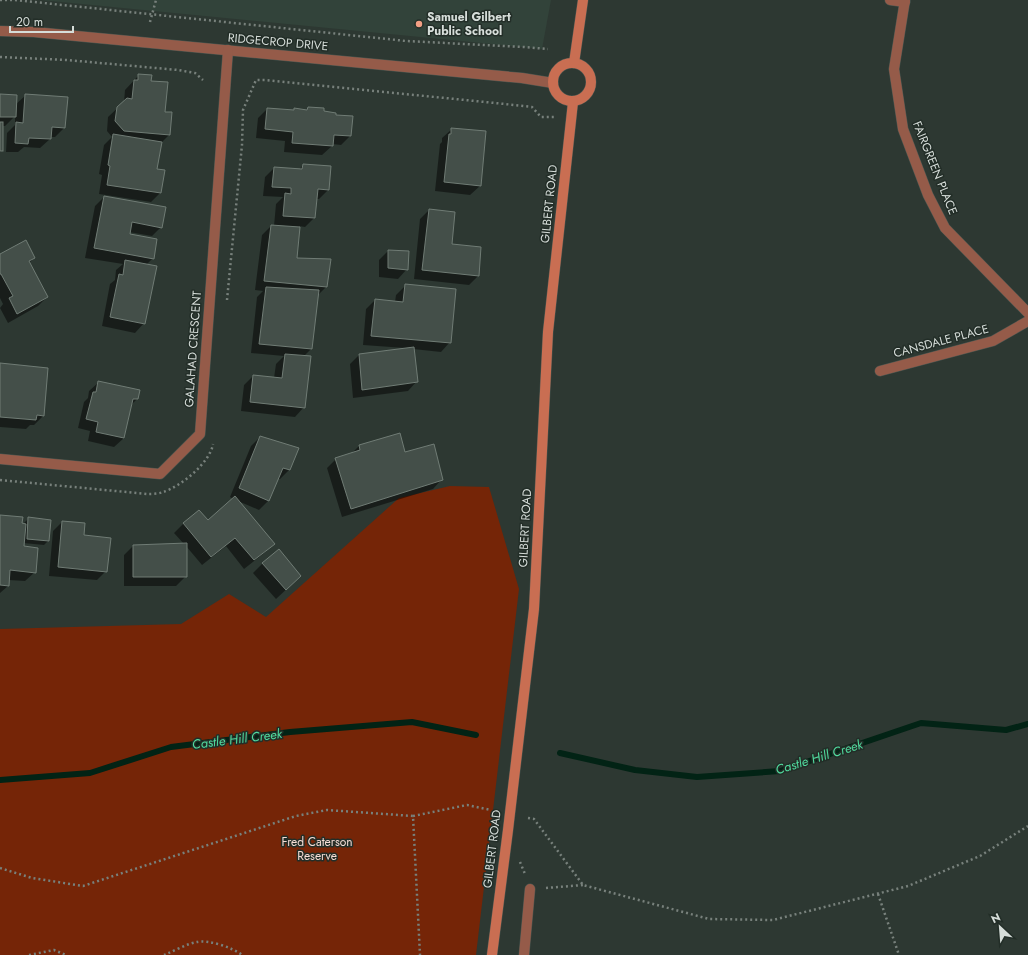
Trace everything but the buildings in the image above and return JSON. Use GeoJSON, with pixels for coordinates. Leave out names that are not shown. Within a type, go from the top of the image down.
{"type":"FeatureCollection","features":[{"type":"Feature","properties":{"kind":"main road"},"geometry":{"type":"LineString","coordinates":[[574,63],[583,0]]}},
{"type":"Feature","properties":{"kind":"main road"},"geometry":{"type":"LineString","coordinates":[[569,63],[579,64],[586,69],[592,80],[591,87],[584,98],[573,102],[560,98],[554,90],[553,83],[555,73],[559,68],[569,63]]}},
{"type":"Feature","properties":{"kind":"main road","name":"GILBERT ROAD"},"geometry":{"type":"LineString","coordinates":[[492,955],[534,609],[548,332],[573,102]]}},
{"type":"Feature","properties":{"kind":"street"},"geometry":{"type":"LineString","coordinates":[[890,0],[905,1]]}},
{"type":"Feature","properties":{"kind":"street","name":"FAIRGREEN PLACE"},"geometry":{"type":"LineString","coordinates":[[905,1],[894,69],[903,129],[928,195],[945,228],[1028,313]]}},
{"type":"Feature","properties":{"kind":"street","name":"RIDGECROP DRIVE"},"geometry":{"type":"LineString","coordinates":[[0,31],[34,32],[228,50],[522,78],[553,83]]}},
{"type":"Feature","properties":{"kind":"street","name":"GALAHAD CRESCENT"},"geometry":{"type":"LineString","coordinates":[[0,459],[160,474],[200,434],[228,50]]}},
{"type":"Feature","properties":{"kind":"street","name":"CANSDALE PLACE"},"geometry":{"type":"LineString","coordinates":[[880,371],[993,341],[1028,321]]}},
{"type":"Feature","properties":{"kind":"street"},"geometry":{"type":"LineString","coordinates":[[524,955],[530,889]]}},
{"type":"Feature","properties":{"kind":"path"},"geometry":{"type":"LineString","coordinates":[[0,0],[15,0],[406,41],[548,49]]}},
{"type":"Feature","properties":{"kind":"path"},"geometry":{"type":"LineString","coordinates":[[150,22],[156,0]]}},
{"type":"Feature","properties":{"kind":"path"},"geometry":{"type":"LineString","coordinates":[[0,57],[67,60],[178,70],[195,73],[203,80]]}},
{"type":"Feature","properties":{"kind":"path"},"geometry":{"type":"LineString","coordinates":[[227,300],[241,152],[243,110],[256,80],[506,104],[532,108],[541,117],[572,116]]}},
{"type":"Feature","properties":{"kind":"path"},"geometry":{"type":"LineString","coordinates":[[0,480],[147,494],[162,492],[177,486],[194,472],[206,459],[212,447],[213,439]]}},
{"type":"Feature","properties":{"kind":"path"},"geometry":{"type":"LineString","coordinates":[[0,868],[32,878],[83,886],[296,816],[327,810],[414,816],[467,805],[491,810]]}},
{"type":"Feature","properties":{"kind":"path"},"geometry":{"type":"LineString","coordinates":[[414,816],[420,955]]}},
{"type":"Feature","properties":{"kind":"path"},"geometry":{"type":"LineString","coordinates":[[528,818],[534,819],[583,885]]}},
{"type":"Feature","properties":{"kind":"path"},"geometry":{"type":"LineString","coordinates":[[530,889],[583,885],[709,919],[773,920],[908,886],[980,856],[1028,826]]}},
{"type":"Feature","properties":{"kind":"path"},"geometry":{"type":"LineString","coordinates":[[878,894],[899,955]]}},
{"type":"Feature","properties":{"kind":"path"},"geometry":{"type":"LineString","coordinates":[[164,955],[198,941],[222,944],[242,955]]}},
{"type":"Feature","properties":{"kind":"path"},"geometry":{"type":"LineString","coordinates":[[29,955],[54,950],[66,955]]}},
{"type":"Feature","properties":{"kind":"shaded area","name":"Samuel Gilbert Public School"},"geometry":{"type":"Polygon","coordinates":[[[41,0],[551,0],[542,49],[41,0]]]}},
{"type":"Feature","properties":{"kind":"green space","name":"Fred Caterson Reserve"},"geometry":{"type":"Polygon","coordinates":[[[450,486],[489,487],[519,589],[476,955],[0,955],[0,629],[181,624],[229,594],[266,617],[399,498],[450,486]]]}},
{"type":"Feature","properties":{"kind":"waterway","name":"Castle Hill Creek"},"geometry":{"type":"LineString","coordinates":[[0,780],[90,773],[171,747],[290,732],[412,722],[476,735]]}},
{"type":"Feature","properties":{"kind":"waterway","name":"Castle Hill Creek"},"geometry":{"type":"LineString","coordinates":[[560,753],[635,770],[697,777],[780,771],[921,723],[1006,730],[1028,724]]}},
{"type":"Feature","properties":{"kind":"place","name":"Samuel Gilbert Public School"},"geometry":{"type":"Point","coordinates":[419,24]}}]}
